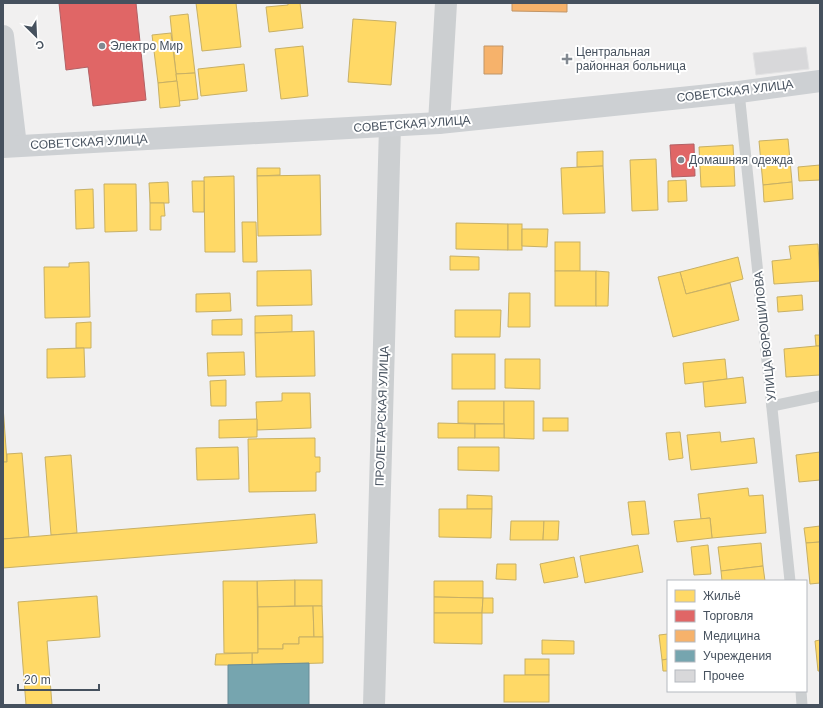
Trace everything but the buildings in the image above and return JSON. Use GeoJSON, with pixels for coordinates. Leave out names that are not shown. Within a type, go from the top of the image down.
{"type":"FeatureCollection","features":[{"type":"Feature","properties":{"kind":"street"},"geometry":{"type":"LineString","coordinates":[[439,123],[446,3]]}},
{"type":"Feature","properties":{"kind":"street"},"geometry":{"type":"LineString","coordinates":[[3,36],[9,147]]}},
{"type":"Feature","properties":{"kind":"street","name":"СОВЕТСКАЯ УЛИЦА"},"geometry":{"type":"LineString","coordinates":[[9,147],[439,123],[739,92],[820,81]]}},
{"type":"Feature","properties":{"kind":"street","name":"ПРОЛЕТАРСКАЯ УЛИЦА"},"geometry":{"type":"LineString","coordinates":[[374,705],[390,126]]}},
{"type":"Feature","properties":{"kind":"lane","name":"УЛИЦА ВОРОШИЛОВА"},"geometry":{"type":"LineString","coordinates":[[739,92],[790,580]]}},
{"type":"Feature","properties":{"kind":"lane"},"geometry":{"type":"LineString","coordinates":[[772,406],[820,396]]}},
{"type":"Feature","properties":{"kind":"lane"},"geometry":{"type":"LineString","coordinates":[[801,692],[802,705]]}},
{"type":"Feature","properties":{"kind":"place","name":"Электро Мир"},"geometry":{"type":"Point","coordinates":[102,46]}},
{"type":"Feature","properties":{"kind":"place","name":"Центральная районная больница"},"geometry":{"type":"Point","coordinates":[567,59]}},
{"type":"Feature","properties":{"kind":"place","name":"Домашняя одежда"},"geometry":{"type":"Point","coordinates":[681,160]}}]}
